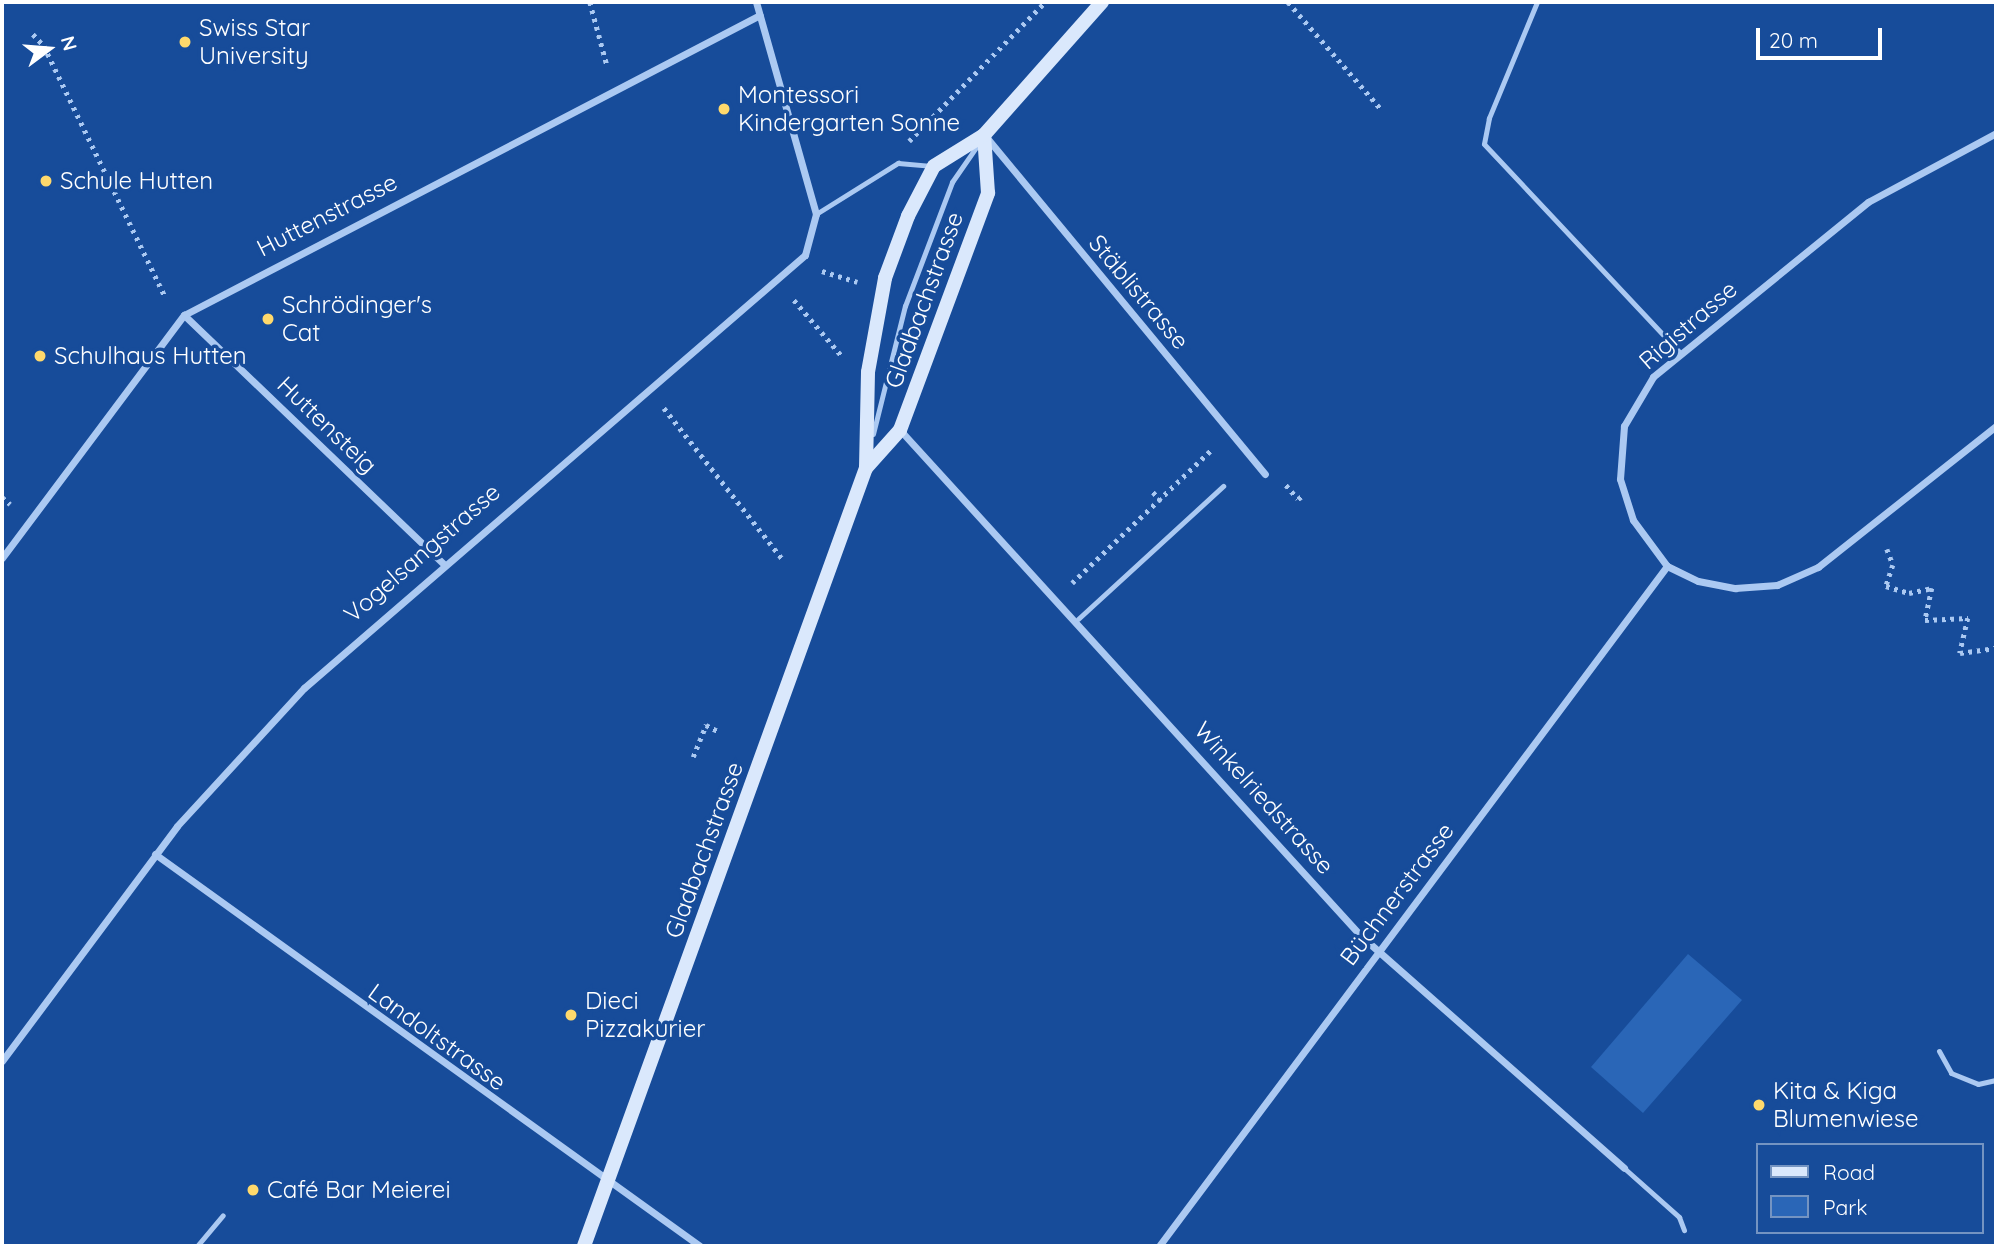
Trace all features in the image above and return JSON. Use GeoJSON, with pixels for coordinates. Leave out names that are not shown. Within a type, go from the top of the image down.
{"type":"FeatureCollection","features":[{"type":"Feature","properties":{"kind":"street"},"geometry":{"type":"LineString","coordinates":[[756,2],[816,214]]}},
{"type":"Feature","properties":{"kind":"street"},"geometry":{"type":"LineString","coordinates":[[934,166],[984,135],[1102,2]]}},
{"type":"Feature","properties":{"kind":"street","name":"Huttenstrasse"},"geometry":{"type":"LineString","coordinates":[[2,558],[184,315],[760,15]]}},
{"type":"Feature","properties":{"kind":"street","name":"Rigistrasse"},"geometry":{"type":"LineString","coordinates":[[1996,132],[1868,202],[1680,353],[1635,404],[1620,447],[1620,479],[1633,520],[1667,566],[1698,581],[1735,588],[1798,576],[1818,567],[1996,426]]}},
{"type":"Feature","properties":{"kind":"street","name":"Gladbachstrasse"},"geometry":{"type":"LineString","coordinates":[[866,468],[900,430],[988,193],[984,135]]}},
{"type":"Feature","properties":{"kind":"street","name":"Stäblistrasse"},"geometry":{"type":"LineString","coordinates":[[984,135],[1265,474]]}},
{"type":"Feature","properties":{"kind":"street","name":"Gladbachstrasse"},"geometry":{"type":"LineString","coordinates":[[584,1246],[866,468],[867,372],[885,278],[934,166]]}},
{"type":"Feature","properties":{"kind":"street","name":"Vogelsangstrasse"},"geometry":{"type":"LineString","coordinates":[[2,1061],[155,854],[304,688],[648,388],[781,281],[804,255],[816,214]]}},
{"type":"Feature","properties":{"kind":"street","name":"Huttensteig"},"geometry":{"type":"LineString","coordinates":[[184,315],[443,564]]}},
{"type":"Feature","properties":{"kind":"street","name":"Winkelriedstrasse"},"geometry":{"type":"LineString","coordinates":[[900,430],[1078,619],[1377,952],[1624,1168]]}},
{"type":"Feature","properties":{"kind":"street","name":"Büchnerstrasse"},"geometry":{"type":"LineString","coordinates":[[1159,1246],[1667,566]]}},
{"type":"Feature","properties":{"kind":"street","name":"Landoltstrasse"},"geometry":{"type":"LineString","coordinates":[[155,854],[700,1246]]}},
{"type":"Feature","properties":{"kind":"lane"},"geometry":{"type":"LineString","coordinates":[[1537,2],[1489,118],[1484,144],[1680,353]]}},
{"type":"Feature","properties":{"kind":"lane","name":"Gladbachstrasse"},"geometry":{"type":"LineString","coordinates":[[866,468],[905,306],[953,182],[984,135]]}},
{"type":"Feature","properties":{"kind":"lane"},"geometry":{"type":"LineString","coordinates":[[816,214],[898,163],[934,166]]}},
{"type":"Feature","properties":{"kind":"lane"},"geometry":{"type":"LineString","coordinates":[[1078,619],[1223,486]]}},
{"type":"Feature","properties":{"kind":"lane"},"geometry":{"type":"LineString","coordinates":[[1939,1051],[1951,1073],[1978,1084],[1996,1080]]}},
{"type":"Feature","properties":{"kind":"lane"},"geometry":{"type":"LineString","coordinates":[[1624,1168],[1679,1217],[1684,1230]]}},
{"type":"Feature","properties":{"kind":"lane"},"geometry":{"type":"LineString","coordinates":[[197,1246],[223,1214]]}},
{"type":"Feature","properties":{"kind":"path"},"geometry":{"type":"LineString","coordinates":[[590,2],[620,87]]}},
{"type":"Feature","properties":{"kind":"path"},"geometry":{"type":"LineString","coordinates":[[898,163],[915,129],[1045,2]]}},
{"type":"Feature","properties":{"kind":"path"},"geometry":{"type":"LineString","coordinates":[[1288,2],[1382,110]]}},
{"type":"Feature","properties":{"kind":"path"},"geometry":{"type":"LineString","coordinates":[[33,34],[44,46],[167,300]]}},
{"type":"Feature","properties":{"kind":"path"},"geometry":{"type":"LineString","coordinates":[[818,270],[858,282]]}},
{"type":"Feature","properties":{"kind":"path"},"geometry":{"type":"LineString","coordinates":[[794,300],[849,365]]}},
{"type":"Feature","properties":{"kind":"path"},"geometry":{"type":"LineString","coordinates":[[648,388],[784,561]]}},
{"type":"Feature","properties":{"kind":"path"},"geometry":{"type":"LineString","coordinates":[[1069,586],[1162,502],[1182,475],[1233,436]]}},
{"type":"Feature","properties":{"kind":"path"},"geometry":{"type":"LineString","coordinates":[[1290,490],[1302,496]]}},
{"type":"Feature","properties":{"kind":"path"},"geometry":{"type":"LineString","coordinates":[[1153,492],[1162,502]]}},
{"type":"Feature","properties":{"kind":"path"},"geometry":{"type":"LineString","coordinates":[[1887,550],[1893,565],[1886,586],[1909,593],[1931,588],[1925,620],[1968,618],[1960,653],[1996,648]]}},
{"type":"Feature","properties":{"kind":"path"},"geometry":{"type":"LineString","coordinates":[[693,757],[706,725],[720,732]]}},
{"type":"Feature","properties":{"kind":"green space"},"geometry":{"type":"Polygon","coordinates":[[[1688,954],[1742,1000],[1643,1113],[1591,1067],[1688,954]]]}},
{"type":"Feature","properties":{"kind":"place","name":"Swiss Star University"},"geometry":{"type":"Point","coordinates":[185,42]}},
{"type":"Feature","properties":{"kind":"place","name":"Montessori Kindergarten Sonne"},"geometry":{"type":"Point","coordinates":[724,109]}},
{"type":"Feature","properties":{"kind":"place","name":"Schule Hutten"},"geometry":{"type":"Point","coordinates":[46,181]}},
{"type":"Feature","properties":{"kind":"place","name":"Schrödinger's Cat"},"geometry":{"type":"Point","coordinates":[268,319]}},
{"type":"Feature","properties":{"kind":"place","name":"Schulhaus Hutten"},"geometry":{"type":"Point","coordinates":[40,356]}},
{"type":"Feature","properties":{"kind":"place","name":"Dieci Pizzakurier"},"geometry":{"type":"Point","coordinates":[571,1015]}},
{"type":"Feature","properties":{"kind":"place","name":"Kita & Kiga Blumenwiese"},"geometry":{"type":"Point","coordinates":[1759,1105]}},
{"type":"Feature","properties":{"kind":"place","name":"Café Bar Meierei"},"geometry":{"type":"Point","coordinates":[253,1190]}}]}
